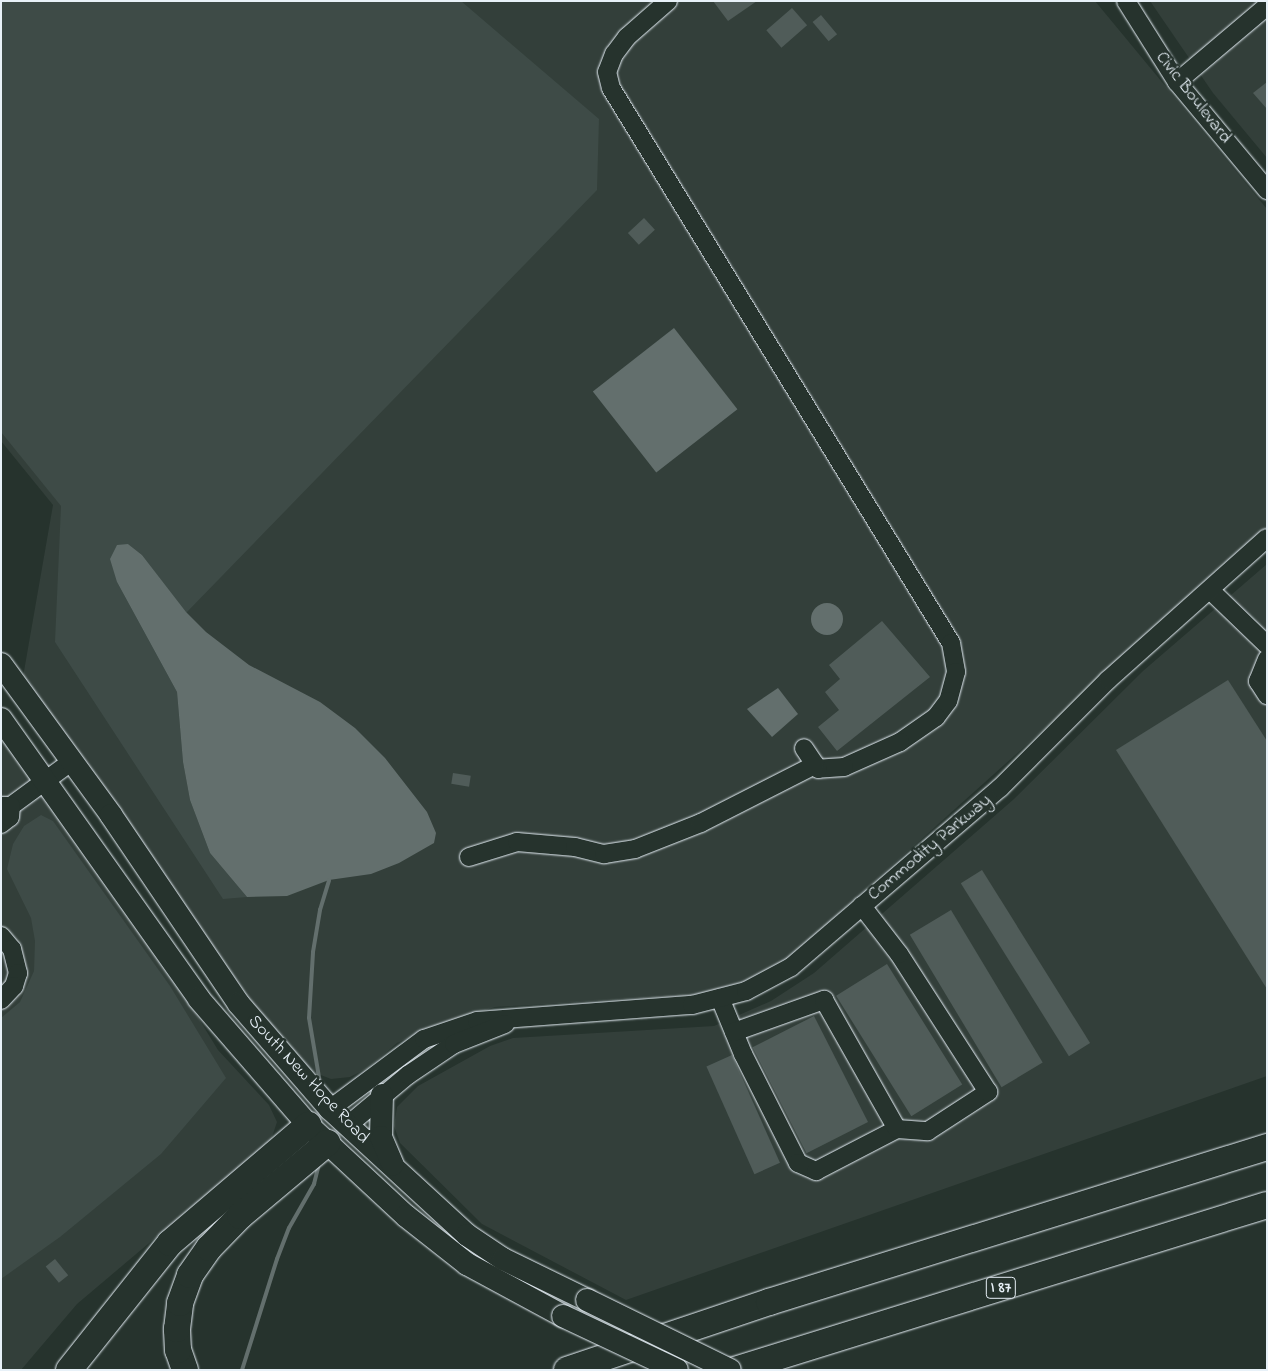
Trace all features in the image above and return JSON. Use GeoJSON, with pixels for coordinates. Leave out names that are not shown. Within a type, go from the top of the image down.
{"type":"FeatureCollection","features":[{"type":"Feature","properties":{"kind":"highway"},"geometry":{"type":"LineString","coordinates":[[69,1370],[170,1244],[308,1125]]}},
{"type":"Feature","properties":{"kind":"highway"},"geometry":{"type":"LineString","coordinates":[[185,1370],[178,1350],[177,1329],[180,1303],[190,1275],[209,1248],[240,1216],[328,1143]]}},
{"type":"Feature","properties":{"kind":"highway"},"geometry":{"type":"LineString","coordinates":[[567,1370],[769,1302],[1267,1147]]}},
{"type":"Feature","properties":{"kind":"highway","name":"I 87"},"geometry":{"type":"LineString","coordinates":[[735,1370],[1267,1205]]}},
{"type":"Feature","properties":{"kind":"main road","name":"South New Hope Road"},"geometry":{"type":"LineString","coordinates":[[1,664],[72,761],[239,1004],[347,1126],[467,1235],[502,1259],[730,1370]]}},
{"type":"Feature","properties":{"kind":"main road","name":"South New Hope Road"},"geometry":{"type":"LineString","coordinates":[[1,719],[199,999],[308,1125],[406,1216],[467,1264],[563,1316],[677,1370]]}},
{"type":"Feature","properties":{"kind":"main road"},"geometry":{"type":"LineString","coordinates":[[382,1095],[382,1137],[395,1170]]}},
{"type":"Feature","properties":{"kind":"main road"},"geometry":{"type":"LineString","coordinates":[[308,1125],[330,1109]]}},
{"type":"Feature","properties":{"kind":"main road"},"geometry":{"type":"LineString","coordinates":[[328,1143],[347,1126]]}},
{"type":"Feature","properties":{"kind":"street"},"geometry":{"type":"LineString","coordinates":[[668,1],[627,37],[614,54],[607,72],[611,88],[951,643],[956,672],[948,701],[936,717],[900,742],[844,767],[818,769],[804,748]]}},
{"type":"Feature","properties":{"kind":"street","name":"Civic Boulevard"},"geometry":{"type":"LineString","coordinates":[[1126,1],[1177,82],[1267,190]]}},
{"type":"Feature","properties":{"kind":"street"},"geometry":{"type":"LineString","coordinates":[[1177,82],[1267,6]]}},
{"type":"Feature","properties":{"kind":"street","name":"Commodity Parkway"},"geometry":{"type":"LineString","coordinates":[[330,1109],[424,1039],[477,1021],[692,1005],[746,991],[791,967],[1000,788],[1108,680],[1267,538]]}},
{"type":"Feature","properties":{"kind":"street"},"geometry":{"type":"LineString","coordinates":[[1210,590],[1267,644]]}},
{"type":"Feature","properties":{"kind":"street"},"geometry":{"type":"LineString","coordinates":[[1267,659],[1258,681],[1267,695]]}},
{"type":"Feature","properties":{"kind":"street"},"geometry":{"type":"LineString","coordinates":[[1,824],[10,817],[6,806],[72,761]]}},
{"type":"Feature","properties":{"kind":"street"},"geometry":{"type":"LineString","coordinates":[[469,857],[517,842],[575,847],[604,854],[635,849],[701,823],[815,765]]}},
{"type":"Feature","properties":{"kind":"street"},"geometry":{"type":"LineString","coordinates":[[720,998],[734,1032],[798,1163],[816,1171],[897,1129],[928,1131],[988,1092],[899,954],[862,906]]}},
{"type":"Feature","properties":{"kind":"street"},"geometry":{"type":"LineString","coordinates":[[1,936],[12,949],[18,973],[14,986],[1,1000]]}},
{"type":"Feature","properties":{"kind":"street"},"geometry":{"type":"LineString","coordinates":[[734,1032],[824,1000],[897,1129]]}},
{"type":"Feature","properties":{"kind":"street","name":"Commodity Parkway"},"geometry":{"type":"LineString","coordinates":[[347,1126],[382,1095],[454,1044],[524,1016]]}},
{"type":"Feature","properties":{"kind":"shaded area"},"geometry":{"type":"Polygon","coordinates":[[[1,1],[1095,1],[1267,209],[1267,529],[789,958],[750,979],[709,994],[495,1007],[434,1026],[397,1043],[368,1068],[350,1077],[331,1079],[313,1072],[295,1059],[267,1023],[23,677],[53,505],[1,441],[1,1]]]}},
{"type":"Feature","properties":{"kind":"shaded area"},"geometry":{"type":"Polygon","coordinates":[[[1,1],[461,1],[599,119],[597,190],[186,613],[142,555],[128,544],[117,582],[177,692],[183,762],[190,800],[210,853],[247,897],[223,899],[55,642],[61,506],[1,432],[1,1]]]}},
{"type":"Feature","properties":{"kind":"shaded area"},"geometry":{"type":"Polygon","coordinates":[[[1150,1],[1267,1],[1267,158],[1213,93],[1150,1]]]}},
{"type":"Feature","properties":{"kind":"shaded area"},"geometry":{"type":"Polygon","coordinates":[[[674,328],[737,409],[656,473],[593,391],[674,328]]]}},
{"type":"Feature","properties":{"kind":"shaded area"},"geometry":{"type":"Polygon","coordinates":[[[128,544],[142,555],[186,612],[206,632],[249,665],[320,702],[355,728],[385,758],[427,812],[436,833],[434,843],[399,863],[371,874],[329,880],[287,896],[247,897],[210,853],[190,800],[183,762],[177,692],[117,582],[110,559],[117,545],[128,544]]]}},
{"type":"Feature","properties":{"kind":"shaded area"},"geometry":{"type":"Polygon","coordinates":[[[1267,564],[1267,1076],[626,1300],[482,1224],[400,1143],[394,1126],[397,1107],[418,1086],[490,1046],[513,1038],[714,1026],[771,1001],[814,973],[1014,799],[1143,671],[1267,564]]]}},
{"type":"Feature","properties":{"kind":"shaded area"},"geometry":{"type":"Polygon","coordinates":[[[827,603],[833,604],[838,608],[842,613],[842,625],[838,630],[833,634],[827,635],[821,634],[816,630],[812,625],[811,619],[812,613],[816,608],[821,604],[827,603]]]}},
{"type":"Feature","properties":{"kind":"shaded area"},"geometry":{"type":"Polygon","coordinates":[[[778,688],[798,714],[772,737],[747,709],[778,688]]]}},
{"type":"Feature","properties":{"kind":"shaded area"},"geometry":{"type":"Polygon","coordinates":[[[1,732],[185,996],[218,1050],[269,1105],[277,1122],[271,1140],[77,1304],[21,1370],[1,1370],[1,732]]]}},
{"type":"Feature","properties":{"kind":"shaded area"},"geometry":{"type":"Polygon","coordinates":[[[41,815],[53,821],[170,986],[226,1078],[161,1154],[60,1237],[1,1279],[1,1018],[20,1002],[34,971],[35,941],[31,918],[7,869],[13,844],[24,826],[41,815]]]}},
{"type":"Feature","properties":{"kind":"building"},"geometry":{"type":"Polygon","coordinates":[[[713,1],[757,1],[728,21],[713,1]]]}},
{"type":"Feature","properties":{"kind":"building"},"geometry":{"type":"Polygon","coordinates":[[[792,8],[807,25],[781,48],[766,30],[792,8]]]}},
{"type":"Feature","properties":{"kind":"building"},"geometry":{"type":"Polygon","coordinates":[[[821,15],[837,34],[829,41],[813,22],[821,15]]]}},
{"type":"Feature","properties":{"kind":"building"},"geometry":{"type":"Polygon","coordinates":[[[1267,82],[1267,109],[1253,93],[1267,82]]]}},
{"type":"Feature","properties":{"kind":"building"},"geometry":{"type":"Polygon","coordinates":[[[644,218],[655,230],[639,245],[628,233],[644,218]]]}},
{"type":"Feature","properties":{"kind":"building"},"geometry":{"type":"Polygon","coordinates":[[[882,621],[930,677],[837,751],[818,727],[839,710],[825,692],[840,679],[829,665],[882,621]]]}},
{"type":"Feature","properties":{"kind":"building"},"geometry":{"type":"Polygon","coordinates":[[[1228,680],[1267,741],[1267,989],[1116,750],[1228,680]]]}},
{"type":"Feature","properties":{"kind":"building"},"geometry":{"type":"Polygon","coordinates":[[[453,773],[471,776],[469,787],[451,784],[453,773]]]}},
{"type":"Feature","properties":{"kind":"building"},"geometry":{"type":"Polygon","coordinates":[[[982,870],[1090,1043],[1069,1056],[961,883],[982,870]]]}},
{"type":"Feature","properties":{"kind":"building"},"geometry":{"type":"Polygon","coordinates":[[[951,910],[1043,1063],[1002,1087],[910,935],[951,910]]]}},
{"type":"Feature","properties":{"kind":"building"},"geometry":{"type":"Polygon","coordinates":[[[887,964],[962,1084],[911,1116],[836,996],[887,964]]]}},
{"type":"Feature","properties":{"kind":"building"},"geometry":{"type":"Polygon","coordinates":[[[814,1016],[868,1122],[807,1153],[753,1047],[814,1016]]]}},
{"type":"Feature","properties":{"kind":"building"},"geometry":{"type":"Polygon","coordinates":[[[732,1055],[780,1163],[754,1174],[706,1066],[732,1055]]]}},
{"type":"Feature","properties":{"kind":"building"},"geometry":{"type":"Polygon","coordinates":[[[55,1259],[68,1275],[59,1283],[46,1267],[55,1259]]]}},
{"type":"Feature","properties":{"kind":"waterway"},"geometry":{"type":"LineString","coordinates":[[320,1083],[309,1018],[313,952],[320,910],[329,880]]}},
{"type":"Feature","properties":{"kind":"waterway"},"geometry":{"type":"LineString","coordinates":[[242,1370],[277,1259],[289,1228],[314,1184],[319,1164]]}}]}
